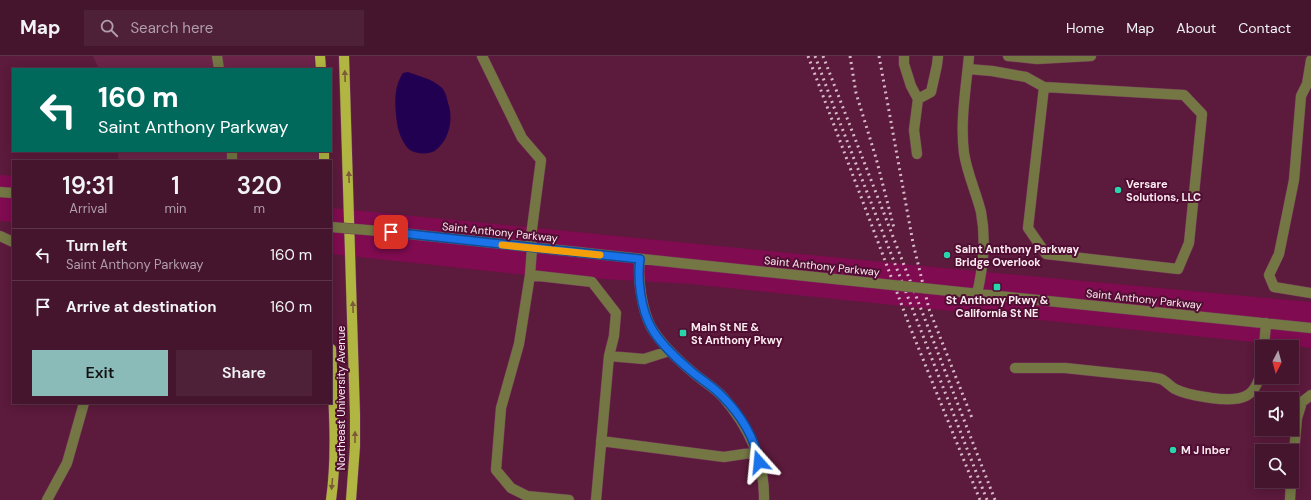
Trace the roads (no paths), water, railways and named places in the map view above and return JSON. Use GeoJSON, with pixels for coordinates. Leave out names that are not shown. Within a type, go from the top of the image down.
{"type":"FeatureCollection","features":[{"type":"Feature","properties":{"kind":"main road"},"geometry":{"type":"LineString","coordinates":[[320,56],[321,68]]}},
{"type":"Feature","properties":{"kind":"main road","name":"Northeast University Avenue"},"geometry":{"type":"LineString","coordinates":[[344,56],[355,387],[355,446],[351,500]]}},
{"type":"Feature","properties":{"kind":"main road","name":"Northeast University Avenue"},"geometry":{"type":"LineString","coordinates":[[331,500],[335,435],[332,370]]}},
{"type":"Feature","properties":{"kind":"street"},"geometry":{"type":"LineString","coordinates":[[217,56],[219,68]]}},
{"type":"Feature","properties":{"kind":"street"},"geometry":{"type":"LineString","coordinates":[[482,56],[522,138],[541,160],[532,236],[530,275],[519,344],[500,408],[496,470],[511,488],[528,496],[569,500]]}},
{"type":"Feature","properties":{"kind":"street"},"geometry":{"type":"LineString","coordinates":[[904,56],[904,64],[911,86],[918,99],[914,130],[917,154]]}},
{"type":"Feature","properties":{"kind":"street"},"geometry":{"type":"LineString","coordinates":[[918,99],[931,92],[938,56]]}},
{"type":"Feature","properties":{"kind":"street"},"geometry":{"type":"LineString","coordinates":[[969,56],[962,121],[962,138],[964,155],[981,212],[983,249],[978,294]]}},
{"type":"Feature","properties":{"kind":"street"},"geometry":{"type":"LineString","coordinates":[[1008,56],[1037,59],[1091,56]]}},
{"type":"Feature","properties":{"kind":"street"},"geometry":{"type":"LineString","coordinates":[[1311,60],[1307,84],[1301,96],[1294,180],[1279,254],[1269,275],[1274,287],[1311,293]]}},
{"type":"Feature","properties":{"kind":"street"},"geometry":{"type":"LineString","coordinates":[[968,69],[992,71],[1026,77],[1044,87],[1184,95],[1202,114],[1189,243],[1178,269],[1046,254],[1028,228],[1044,87]]}},
{"type":"Feature","properties":{"kind":"street"},"geometry":{"type":"LineString","coordinates":[[0,192],[12,193]]}},
{"type":"Feature","properties":{"kind":"street","name":"Saint Anthony Parkway"},"geometry":{"type":"LineString","coordinates":[[332,227],[1311,328]]}},
{"type":"Feature","properties":{"kind":"street"},"geometry":{"type":"LineString","coordinates":[[0,236],[12,242]]}},
{"type":"Feature","properties":{"kind":"street"},"geometry":{"type":"LineString","coordinates":[[640,259],[638,269],[641,298],[651,327],[669,350],[690,371],[722,396],[744,425],[757,452],[764,500]]}},
{"type":"Feature","properties":{"kind":"street"},"geometry":{"type":"LineString","coordinates":[[530,275],[592,282],[616,313],[614,336],[609,356],[596,500]]}},
{"type":"Feature","properties":{"kind":"street"},"geometry":{"type":"LineString","coordinates":[[1265,340],[1266,323]]}},
{"type":"Feature","properties":{"kind":"street"},"geometry":{"type":"LineString","coordinates":[[609,356],[644,359],[669,350]]}},
{"type":"Feature","properties":{"kind":"street"},"geometry":{"type":"LineString","coordinates":[[1015,368],[1065,368],[1151,377],[1163,380],[1175,389],[1190,395],[1234,400],[1244,398],[1256,388],[1258,384]]}},
{"type":"Feature","properties":{"kind":"street"},"geometry":{"type":"LineString","coordinates":[[1295,444],[1297,418],[1302,402],[1311,395]]}},
{"type":"Feature","properties":{"kind":"street"},"geometry":{"type":"LineString","coordinates":[[46,500],[67,463],[84,404]]}},
{"type":"Feature","properties":{"kind":"street"},"geometry":{"type":"LineString","coordinates":[[601,441],[724,456],[757,452]]}},
{"type":"Feature","properties":{"kind":"street"},"geometry":{"type":"LineString","coordinates":[[1290,500],[1291,488]]}},
{"type":"Feature","properties":{"kind":"railway"},"geometry":{"type":"LineString","coordinates":[[808,56],[910,327],[980,500]]}},
{"type":"Feature","properties":{"kind":"railway"},"geometry":{"type":"LineString","coordinates":[[815,56],[987,500]]}},
{"type":"Feature","properties":{"kind":"railway"},"geometry":{"type":"LineString","coordinates":[[823,56],[995,500]]}},
{"type":"Feature","properties":{"kind":"railway"},"geometry":{"type":"LineString","coordinates":[[850,56],[856,93],[876,158],[894,228]]}},
{"type":"Feature","properties":{"kind":"railway"},"geometry":{"type":"LineString","coordinates":[[879,56],[913,243],[929,309],[972,418]]}},
{"type":"Feature","properties":{"kind":"place","name":"Versare Solutions, LLC"},"geometry":{"type":"Point","coordinates":[1118,190]}},
{"type":"Feature","properties":{"kind":"place","name":"Saint Anthony Parkway Bridge Overlook"},"geometry":{"type":"Point","coordinates":[947,255]}},
{"type":"Feature","properties":{"kind":"place","name":"St Anthony Pkwy & California St NE"},"geometry":{"type":"Point","coordinates":[997,287]}},
{"type":"Feature","properties":{"kind":"place","name":"Main St NE & St Anthony Pkwy"},"geometry":{"type":"Point","coordinates":[683,333]}},
{"type":"Feature","properties":{"kind":"place","name":"M J Inber"},"geometry":{"type":"Point","coordinates":[1173,450]}}]}
